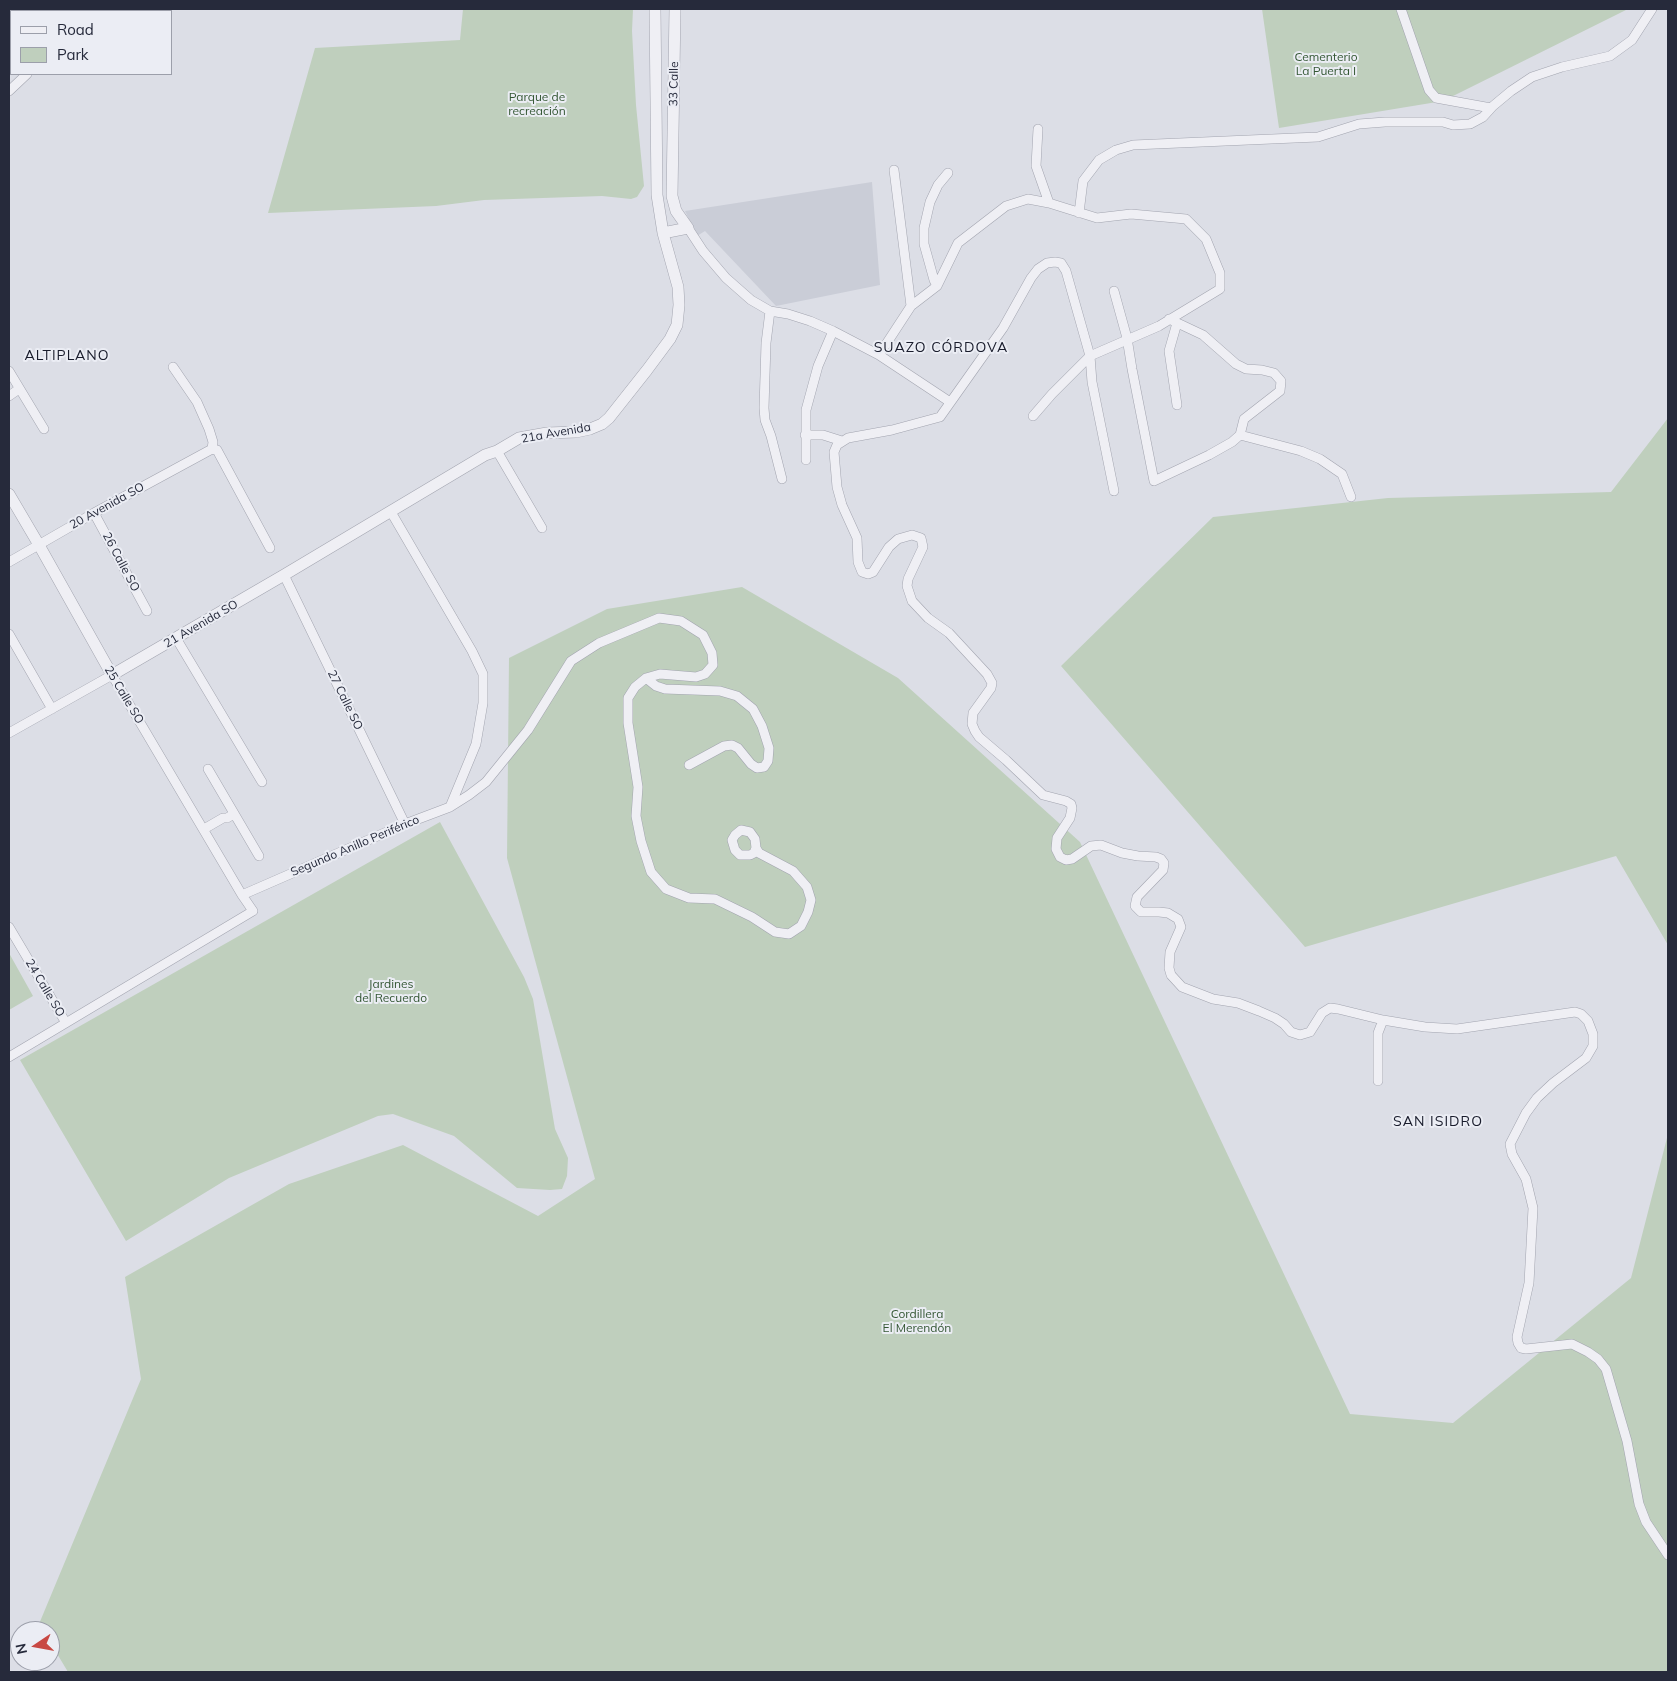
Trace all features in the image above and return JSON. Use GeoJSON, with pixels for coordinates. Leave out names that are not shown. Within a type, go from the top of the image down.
{"type":"FeatureCollection","features":[{"type":"Feature","properties":{"kind":"street","name":"33 Calle"},"geometry":{"type":"LineString","coordinates":[[655,9],[656,158]]}},
{"type":"Feature","properties":{"kind":"street","name":"33 Calle"},"geometry":{"type":"LineString","coordinates":[[675,9],[672,196],[676,211],[688,228]]}},
{"type":"Feature","properties":{"kind":"street"},"geometry":{"type":"LineString","coordinates":[[1401,9],[1429,90],[1436,98],[1491,108]]}},
{"type":"Feature","properties":{"kind":"street"},"geometry":{"type":"LineString","coordinates":[[1079,213],[1083,181],[1099,160],[1116,150],[1133,145],[1318,138],[1359,124],[1385,122],[1470,124],[1484,117],[1491,108],[1511,91],[1532,77],[1562,67],[1610,56],[1632,40],[1652,9]]}},
{"type":"Feature","properties":{"kind":"street"},"geometry":{"type":"LineString","coordinates":[[655,26],[676,26]]}},
{"type":"Feature","properties":{"kind":"street"},"geometry":{"type":"LineString","coordinates":[[9,91],[26,75]]}},
{"type":"Feature","properties":{"kind":"street"},"geometry":{"type":"LineString","coordinates":[[1038,129],[1036,166],[1049,203]]}},
{"type":"Feature","properties":{"kind":"street"},"geometry":{"type":"LineString","coordinates":[[673,159],[656,158],[657,194],[662,233],[688,228],[726,278],[750,300],[770,311],[795,317],[833,331],[879,355],[950,402]]}},
{"type":"Feature","properties":{"kind":"street"},"geometry":{"type":"LineString","coordinates":[[894,170],[911,306]]}},
{"type":"Feature","properties":{"kind":"street"},"geometry":{"type":"LineString","coordinates":[[937,286],[924,244],[924,228],[930,202],[938,185],[948,173]]}},
{"type":"Feature","properties":{"kind":"street"},"geometry":{"type":"LineString","coordinates":[[879,355],[911,306],[937,286],[958,243],[1006,206],[1028,199],[1049,203],[1097,218],[1131,214],[1186,218],[1206,239],[1220,272],[1220,289],[1173,321],[1127,338],[1090,356],[1033,416]]}},
{"type":"Feature","properties":{"kind":"street","name":"21a Avenida"},"geometry":{"type":"LineString","coordinates":[[391,512],[485,455],[519,438],[590,429],[602,424],[609,418],[670,339],[677,325],[678,286],[662,233]]}},
{"type":"Feature","properties":{"kind":"street"},"geometry":{"type":"LineString","coordinates":[[1114,491],[1092,382],[1090,356],[1066,271],[1061,264],[1055,262],[1047,263],[1038,269],[1031,278],[1003,328],[940,417],[892,430],[848,438],[837,445],[834,452],[837,487],[842,505],[857,538],[860,568],[864,573],[873,572],[889,547],[898,539],[912,535],[922,538],[922,547],[908,579],[912,601],[928,618],[949,633],[992,683],[991,688],[972,717],[972,724],[979,737],[1043,795],[1071,804],[1070,818],[1057,838],[1056,849],[1060,857],[1066,860],[1072,859],[1091,846],[1101,845],[1130,854],[1156,857],[1164,863],[1163,870],[1137,897],[1134,903],[1136,909],[1141,912],[1168,913],[1178,919],[1180,932],[1168,960],[1169,968],[1176,982],[1206,997],[1259,1011],[1275,1018],[1291,1032],[1300,1036],[1310,1032],[1322,1013],[1330,1008],[1383,1020],[1457,1029],[1575,1012],[1582,1014],[1588,1021],[1593,1034],[1593,1046],[1586,1058],[1553,1083],[1537,1098],[1510,1144],[1512,1154],[1526,1179],[1533,1208],[1528,1283],[1517,1337],[1518,1343],[1526,1349],[1572,1344],[1598,1359],[1606,1369],[1627,1441],[1639,1504],[1646,1522],[1668,1555]]}},
{"type":"Feature","properties":{"kind":"street"},"geometry":{"type":"LineString","coordinates":[[1114,291],[1127,338],[1133,379],[1154,481],[1232,442],[1240,435],[1244,419],[1280,391],[1281,381],[1274,374],[1262,370],[1246,369],[1236,364],[1203,335],[1173,321]]}},
{"type":"Feature","properties":{"kind":"street"},"geometry":{"type":"LineString","coordinates":[[770,311],[766,343],[764,408],[782,479]]}},
{"type":"Feature","properties":{"kind":"street"},"geometry":{"type":"LineString","coordinates":[[1173,321],[1169,351],[1177,405]]}},
{"type":"Feature","properties":{"kind":"street"},"geometry":{"type":"LineString","coordinates":[[806,460],[804,423],[809,396],[818,366],[833,331]]}},
{"type":"Feature","properties":{"kind":"street"},"geometry":{"type":"LineString","coordinates":[[173,367],[197,402],[209,429],[210,450],[217,450],[270,548]]}},
{"type":"Feature","properties":{"kind":"street"},"geometry":{"type":"LineString","coordinates":[[9,371],[44,429]]}},
{"type":"Feature","properties":{"kind":"street"},"geometry":{"type":"LineString","coordinates":[[9,396],[19,389]]}},
{"type":"Feature","properties":{"kind":"street"},"geometry":{"type":"LineString","coordinates":[[805,435],[823,434],[842,441]]}},
{"type":"Feature","properties":{"kind":"street"},"geometry":{"type":"LineString","coordinates":[[1240,435],[1301,450],[1320,459],[1342,474],[1352,497]]}},
{"type":"Feature","properties":{"kind":"street","name":"20 Avenida SO"},"geometry":{"type":"LineString","coordinates":[[9,562],[210,450]]}},
{"type":"Feature","properties":{"kind":"street"},"geometry":{"type":"LineString","coordinates":[[498,450],[542,528]]}},
{"type":"Feature","properties":{"kind":"street","name":"25 Calle SO"},"geometry":{"type":"LineString","coordinates":[[9,494],[112,675],[242,895]]}},
{"type":"Feature","properties":{"kind":"street"},"geometry":{"type":"LineString","coordinates":[[391,512],[472,652],[482,674],[483,697],[476,744],[450,807]]}},
{"type":"Feature","properties":{"kind":"street","name":"21 Avenida SO"},"geometry":{"type":"LineString","coordinates":[[9,733],[391,512]]}},
{"type":"Feature","properties":{"kind":"street","name":"26 Calle SO"},"geometry":{"type":"LineString","coordinates":[[94,513],[148,611]]}},
{"type":"Feature","properties":{"kind":"street","name":"27 Calle SO"},"geometry":{"type":"LineString","coordinates":[[284,575],[405,824]]}},
{"type":"Feature","properties":{"kind":"street","name":"Segundo Anillo Periférico"},"geometry":{"type":"LineString","coordinates":[[242,895],[405,824],[450,807],[470,795],[486,782],[528,730],[571,662],[598,643],[659,618],[680,621],[702,635],[710,647],[713,665],[705,674],[696,677],[660,674],[646,678]]}},
{"type":"Feature","properties":{"kind":"street"},"geometry":{"type":"LineString","coordinates":[[9,634],[52,709]]}},
{"type":"Feature","properties":{"kind":"street"},"geometry":{"type":"LineString","coordinates":[[176,638],[262,782]]}},
{"type":"Feature","properties":{"kind":"street"},"geometry":{"type":"LineString","coordinates":[[689,765],[724,746],[732,745],[738,748],[757,768],[764,767],[768,761],[769,748],[762,726],[752,709],[738,696],[720,691],[665,689],[656,686],[646,678],[635,687],[628,698],[628,722],[638,787],[636,816],[650,872],[666,889],[689,898],[715,899],[752,917],[775,932],[789,934],[800,926],[808,912],[811,900],[807,887],[793,871],[759,854],[756,848]]}},
{"type":"Feature","properties":{"kind":"street"},"geometry":{"type":"LineString","coordinates":[[208,769],[230,816],[259,856]]}},
{"type":"Feature","properties":{"kind":"street"},"geometry":{"type":"LineString","coordinates":[[205,832],[226,823],[230,816]]}},
{"type":"Feature","properties":{"kind":"street"},"geometry":{"type":"LineString","coordinates":[[9,1057],[253,912],[242,895]]}},
{"type":"Feature","properties":{"kind":"street","name":"24 Calle SO"},"geometry":{"type":"LineString","coordinates":[[9,926],[66,1023]]}},
{"type":"Feature","properties":{"kind":"street"},"geometry":{"type":"LineString","coordinates":[[1378,1081],[1378,1033],[1383,1020]]}},
{"type":"Feature","properties":{"kind":"shaded area"},"geometry":{"type":"Polygon","coordinates":[[[872,182],[880,285],[776,306],[705,231],[697,236],[685,211],[872,182]]]}},
{"type":"Feature","properties":{"kind":"green space","name":"Parque de recreación"},"geometry":{"type":"Polygon","coordinates":[[[463,9],[633,9],[632,31],[636,105],[644,186],[637,197],[631,199],[602,196],[484,200],[436,206],[268,213],[315,48],[460,40],[463,9]]]}},
{"type":"Feature","properties":{"kind":"green space","name":"Cementerio La Puerta I"},"geometry":{"type":"Polygon","coordinates":[[[1262,9],[1628,9],[1443,101],[1279,128],[1262,9]]]}},
{"type":"Feature","properties":{"kind":"green space"},"geometry":{"type":"Polygon","coordinates":[[[1668,418],[1668,945],[1616,856],[1305,947],[1061,666],[1213,517],[1388,498],[1611,492],[1668,418]]]}},
{"type":"Feature","properties":{"kind":"green space","name":"Cordillera El Merendón"},"geometry":{"type":"Polygon","coordinates":[[[742,587],[898,678],[1080,842],[1350,1414],[1453,1423],[1631,1278],[1668,1134],[1668,1672],[68,1672],[60,1659],[60,1621],[40,1621],[141,1379],[125,1277],[289,1184],[403,1145],[538,1216],[595,1179],[507,858],[509,658],[607,609],[742,587]]]}},
{"type":"Feature","properties":{"kind":"green space","name":"Jardines del Recuerdo"},"geometry":{"type":"Polygon","coordinates":[[[440,822],[524,977],[533,999],[555,1129],[568,1158],[567,1176],[562,1189],[517,1188],[454,1136],[393,1114],[378,1116],[229,1178],[126,1241],[20,1060],[440,822]]]}},
{"type":"Feature","properties":{"kind":"green space"},"geometry":{"type":"Polygon","coordinates":[[[9,953],[33,996],[9,1010],[9,953]]]}},
{"type":"Feature","properties":{"kind":"district","name":"SUAZO CÓRDOVA"},"geometry":{"type":"Point","coordinates":[941,348]}},
{"type":"Feature","properties":{"kind":"district","name":"ALTIPLANO"},"geometry":{"type":"Point","coordinates":[67,356]}},
{"type":"Feature","properties":{"kind":"district","name":"SAN ISIDRO"},"geometry":{"type":"Point","coordinates":[1438,1122]}}]}
